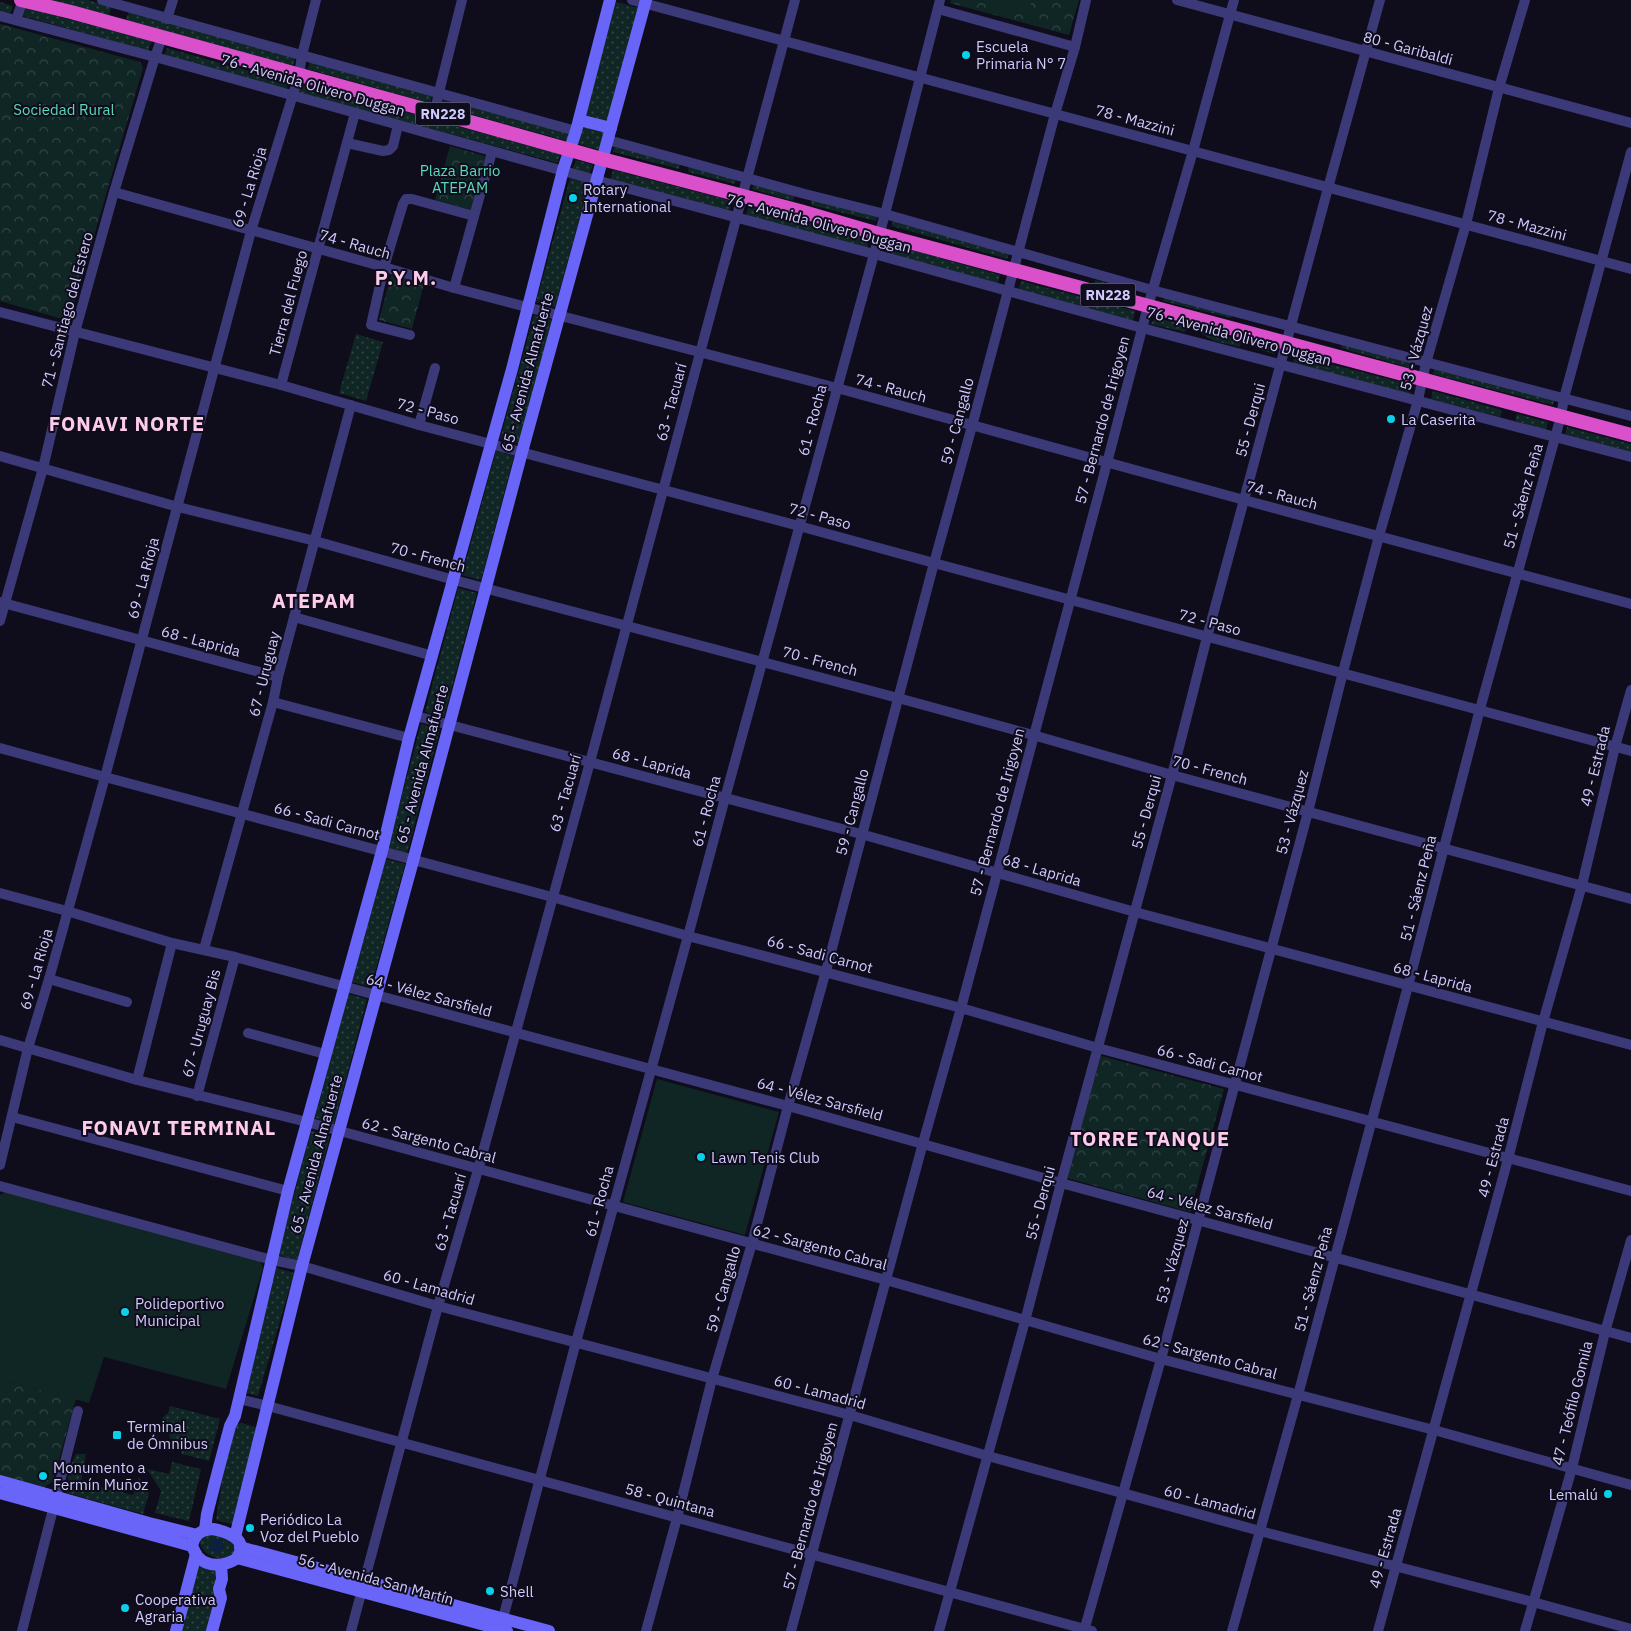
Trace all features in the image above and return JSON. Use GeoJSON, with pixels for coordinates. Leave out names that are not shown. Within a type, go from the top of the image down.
{"type":"FeatureCollection","features":[{"type":"Feature","properties":{"kind":"highway","name":"76 - Avenida Olivero Duggan"},"geometry":{"type":"LineString","coordinates":[[22,0],[602,159],[742,195],[879,234],[1631,435]]}},
{"type":"Feature","properties":{"kind":"main road","name":"65 - Avenida Almafuerte"},"geometry":{"type":"LineString","coordinates":[[176,1631],[198,1541],[230,1426],[235,1416],[288,1191],[382,851],[409,738],[492,443],[563,170],[578,125],[610,0]]}},
{"type":"Feature","properties":{"kind":"main road","name":"65 - Avenida Almafuerte"},"geometry":{"type":"LineString","coordinates":[[238,1548],[268,1406],[302,1266],[596,180],[646,2]]}},
{"type":"Feature","properties":{"kind":"main road"},"geometry":{"type":"LineString","coordinates":[[578,125],[609,134]]}},
{"type":"Feature","properties":{"kind":"main road"},"geometry":{"type":"LineString","coordinates":[[0,1481],[55,1502]]}},
{"type":"Feature","properties":{"kind":"main road"},"geometry":{"type":"LineString","coordinates":[[0,1493],[55,1502],[149,1523],[198,1541]]}},
{"type":"Feature","properties":{"kind":"main road"},"geometry":{"type":"LineString","coordinates":[[213,1529],[220,1530],[228,1532],[238,1548],[230,1563],[212,1565],[198,1558],[198,1541],[213,1529]]}},
{"type":"Feature","properties":{"kind":"main road","name":"56 - Avenida San Martín"},"geometry":{"type":"LineString","coordinates":[[238,1548],[502,1627],[548,1631]]}},
{"type":"Feature","properties":{"kind":"main road"},"geometry":{"type":"LineString","coordinates":[[212,1631],[221,1598],[219,1589],[222,1578],[221,1565]]}},
{"type":"Feature","properties":{"kind":"street"},"geometry":{"type":"LineString","coordinates":[[16,20],[22,0]]}},
{"type":"Feature","properties":{"kind":"street","name":"76 - Avenida Olivero Duggan"},"geometry":{"type":"LineString","coordinates":[[102,0],[439,92],[578,125]]}},
{"type":"Feature","properties":{"kind":"street"},"geometry":{"type":"LineString","coordinates":[[167,19],[173,0]]}},
{"type":"Feature","properties":{"kind":"street","name":"69 - La Rioja"},"geometry":{"type":"LineString","coordinates":[[0,1165],[28,1048],[105,778],[251,231],[299,75],[316,0]]}},
{"type":"Feature","properties":{"kind":"street"},"geometry":{"type":"LineString","coordinates":[[435,112],[462,0]]}},
{"type":"Feature","properties":{"kind":"street","name":"78 - Mazzini"},"geometry":{"type":"LineString","coordinates":[[632,0],[646,2],[784,42],[1631,269]]}},
{"type":"Feature","properties":{"kind":"street","name":"63 - Tacuarí"},"geometry":{"type":"LineString","coordinates":[[351,1631],[403,1443],[438,1306],[478,1170],[514,1033],[590,762],[795,0]]}},
{"type":"Feature","properties":{"kind":"street","name":"59 - Cangallo"},"geometry":{"type":"LineString","coordinates":[[646,1631],[712,1379],[752,1243],[826,971],[861,834],[972,426],[1054,114],[1075,47],[1086,0]]}},
{"type":"Feature","properties":{"kind":"street","name":"80 - Garibaldi"},"geometry":{"type":"LineString","coordinates":[[1177,0],[1631,123]]}},
{"type":"Feature","properties":{"kind":"street","name":"57 - Bernardo de Irigoyen"},"geometry":{"type":"LineString","coordinates":[[791,1631],[1108,462],[1152,290],[1193,151],[1234,0]]}},
{"type":"Feature","properties":{"kind":"street","name":"55 - Derqui"},"geometry":{"type":"LineString","coordinates":[[939,1631],[1025,1321],[1060,1183],[1135,912],[1207,637],[1380,0]]}},
{"type":"Feature","properties":{"kind":"street","name":"53 - Vázquez"},"geometry":{"type":"LineString","coordinates":[[1087,1630],[1123,1493],[1162,1359],[1308,812],[1379,536],[1466,224],[1499,88],[1525,0]]}},
{"type":"Feature","properties":{"kind":"street"},"geometry":{"type":"LineString","coordinates":[[939,4],[1075,47]]}},
{"type":"Feature","properties":{"kind":"street","name":"61 - Rocha"},"geometry":{"type":"LineString","coordinates":[[502,1627],[576,1342],[885,214],[939,4]]}},
{"type":"Feature","properties":{"kind":"street","name":"76 - Avenida Olivero Duggan"},"geometry":{"type":"LineString","coordinates":[[0,16],[155,57],[492,152],[1142,328],[1631,457]]}},
{"type":"Feature","properties":{"kind":"street","name":"71 - Santiago del Estero"},"geometry":{"type":"LineString","coordinates":[[0,620],[2,603],[43,468],[75,332],[114,192],[162,37]]}},
{"type":"Feature","properties":{"kind":"street","name":"Tierra del Fuego"},"geometry":{"type":"LineString","coordinates":[[282,385],[355,114]]}},
{"type":"Feature","properties":{"kind":"street"},"geometry":{"type":"LineString","coordinates":[[347,143],[384,151],[389,150],[393,146],[398,125]]}},
{"type":"Feature","properties":{"kind":"street","name":"76 - Avenida Olivero Duggan"},"geometry":{"type":"LineString","coordinates":[[609,134],[747,179],[885,214],[1152,290],[1292,325],[1426,363],[1631,416]]}},
{"type":"Feature","properties":{"kind":"street"},"geometry":{"type":"LineString","coordinates":[[454,288],[492,152]]}},
{"type":"Feature","properties":{"kind":"street","name":"51 - Sáenz Peña"},"geometry":{"type":"LineString","coordinates":[[1232,1631],[1298,1395],[1516,574],[1561,416],[1564,398],[1631,152]]}},
{"type":"Feature","properties":{"kind":"street","name":"74 - Rauch"},"geometry":{"type":"LineString","coordinates":[[114,192],[454,288],[837,388],[1631,604]]}},
{"type":"Feature","properties":{"kind":"street"},"geometry":{"type":"LineString","coordinates":[[410,335],[371,325],[384,267],[403,204],[406,200],[412,199],[474,216]]}},
{"type":"Feature","properties":{"kind":"street","name":"72 - Paso"},"geometry":{"type":"LineString","coordinates":[[0,312],[282,385],[419,425],[492,443],[1631,751]]}},
{"type":"Feature","properties":{"kind":"street"},"geometry":{"type":"LineString","coordinates":[[419,425],[435,368]]}},
{"type":"Feature","properties":{"kind":"street","name":"67 - Uruguay"},"geometry":{"type":"LineString","coordinates":[[204,950],[273,702],[278,677],[351,405]]}},
{"type":"Feature","properties":{"kind":"street","name":"70 - French"},"geometry":{"type":"LineString","coordinates":[[0,456],[178,507],[315,541],[454,580],[898,698],[1172,775],[1631,899]]}},
{"type":"Feature","properties":{"kind":"street","name":"68 - Laprida"},"geometry":{"type":"LineString","coordinates":[[2,603],[278,677]]}},
{"type":"Feature","properties":{"kind":"street"},"geometry":{"type":"LineString","coordinates":[[294,617],[433,656]]}},
{"type":"Feature","properties":{"kind":"street","name":"49 - Estrada"},"geometry":{"type":"LineString","coordinates":[[1378,1631],[1582,885],[1615,746],[1631,690]]}},
{"type":"Feature","properties":{"kind":"street"},"geometry":{"type":"LineString","coordinates":[[273,702],[409,738]]}},
{"type":"Feature","properties":{"kind":"street","name":"68 - Laprida"},"geometry":{"type":"LineString","coordinates":[[416,716],[861,834],[1135,912],[1631,1045]]}},
{"type":"Feature","properties":{"kind":"street","name":"66 - Sadi Carnot"},"geometry":{"type":"LineString","coordinates":[[0,748],[105,778],[552,897],[688,936],[826,971],[1098,1048],[1631,1191]]}},
{"type":"Feature","properties":{"kind":"street","name":"64 - Vélez Sarsfield"},"geometry":{"type":"LineString","coordinates":[[0,893],[172,943],[235,957],[788,1106],[1060,1183],[1631,1338]]}},
{"type":"Feature","properties":{"kind":"street"},"geometry":{"type":"LineString","coordinates":[[137,1080],[172,943]]}},
{"type":"Feature","properties":{"kind":"street","name":"67 - Uruguay Bis"},"geometry":{"type":"LineString","coordinates":[[197,1096],[235,957]]}},
{"type":"Feature","properties":{"kind":"street"},"geometry":{"type":"LineString","coordinates":[[49,979],[127,1002]]}},
{"type":"Feature","properties":{"kind":"street"},"geometry":{"type":"LineString","coordinates":[[248,1033],[325,1054]]}},
{"type":"Feature","properties":{"kind":"street","name":"62 - Sargento Cabral"},"geometry":{"type":"LineString","coordinates":[[0,1040],[137,1080],[307,1122],[886,1280],[1162,1359],[1434,1430],[1631,1485]]}},
{"type":"Feature","properties":{"kind":"street"},"geometry":{"type":"LineString","coordinates":[[12,1117],[288,1191]]}},
{"type":"Feature","properties":{"kind":"street","name":"60 - Lamadrid"},"geometry":{"type":"LineString","coordinates":[[0,1186],[272,1260],[302,1266],[438,1306],[850,1415],[988,1456],[1260,1531],[1631,1629]]}},
{"type":"Feature","properties":{"kind":"street","name":"47 - Teófilo Gomila"},"geometry":{"type":"LineString","coordinates":[[1525,1631],[1572,1468],[1605,1332],[1631,1240]]}},
{"type":"Feature","properties":{"kind":"street","name":"58 - Quintana"},"geometry":{"type":"LineString","coordinates":[[239,1400],[268,1406],[540,1479],[1087,1630]]}},
{"type":"Feature","properties":{"kind":"street"},"geometry":{"type":"LineString","coordinates":[[22,1631],[78,1411]]}},
{"type":"Feature","properties":{"kind":"green space"},"geometry":{"type":"Polygon","coordinates":[[[52,0],[88,0],[111,7],[109,16],[52,0]]]}},
{"type":"Feature","properties":{"kind":"green space"},"geometry":{"type":"Polygon","coordinates":[[[951,0],[1079,0],[1069,35],[950,3],[951,0]]]}},
{"type":"Feature","properties":{"kind":"green space"},"geometry":{"type":"Polygon","coordinates":[[[995,0],[1032,0],[1027,16],[993,7],[995,0]]]}},
{"type":"Feature","properties":{"kind":"green space"},"geometry":{"type":"Polygon","coordinates":[[[0,2],[13,6],[10,15],[0,12],[0,2]]]}},
{"type":"Feature","properties":{"kind":"green space"},"geometry":{"type":"Polygon","coordinates":[[[616,2],[639,8],[608,122],[585,116],[616,2]]]}},
{"type":"Feature","properties":{"kind":"green space"},"geometry":{"type":"Polygon","coordinates":[[[26,8],[152,41],[148,51],[23,16],[26,8]]]}},
{"type":"Feature","properties":{"kind":"green space"},"geometry":{"type":"Polygon","coordinates":[[[129,11],[295,58],[293,66],[126,20],[129,11]]]}},
{"type":"Feature","properties":{"kind":"green space","name":"Sociedad Rural"},"geometry":{"type":"Polygon","coordinates":[[[0,24],[140,62],[143,68],[70,318],[66,320],[0,301],[0,24]]]}},
{"type":"Feature","properties":{"kind":"green space"},"geometry":{"type":"Polygon","coordinates":[[[167,48],[288,82],[286,90],[164,55],[167,48]]]}},
{"type":"Feature","properties":{"kind":"green space"},"geometry":{"type":"Polygon","coordinates":[[[310,62],[432,96],[430,103],[308,69],[310,62]]]}},
{"type":"Feature","properties":{"kind":"green space"},"geometry":{"type":"Polygon","coordinates":[[[302,84],[560,154],[558,163],[299,93],[302,84]]]}},
{"type":"Feature","properties":{"kind":"green space"},"geometry":{"type":"Polygon","coordinates":[[[444,99],[569,134],[567,141],[442,106],[444,99]]]}},
{"type":"Feature","properties":{"kind":"green space"},"geometry":{"type":"Polygon","coordinates":[[[583,127],[604,132],[600,150],[578,144],[583,127]]]}},
{"type":"Feature","properties":{"kind":"green space","name":"Plaza Barrio ATEPAM"},"geometry":{"type":"Polygon","coordinates":[[[450,146],[485,156],[471,210],[435,200],[450,146]]]}},
{"type":"Feature","properties":{"kind":"green space"},"geometry":{"type":"Polygon","coordinates":[[[614,147],[680,164],[679,169],[613,152],[614,147]]]}},
{"type":"Feature","properties":{"kind":"green space"},"geometry":{"type":"Polygon","coordinates":[[[576,160],[593,165],[589,175],[572,170],[576,160]]]}},
{"type":"Feature","properties":{"kind":"green space"},"geometry":{"type":"Polygon","coordinates":[[[689,167],[736,179],[735,184],[688,172],[689,167]]]}},
{"type":"Feature","properties":{"kind":"green space"},"geometry":{"type":"Polygon","coordinates":[[[613,170],[732,201],[729,212],[610,181],[613,170]]]}},
{"type":"Feature","properties":{"kind":"green space"},"geometry":{"type":"Polygon","coordinates":[[[570,178],[589,183],[555,307],[536,302],[570,178]]]}},
{"type":"Feature","properties":{"kind":"green space"},"geometry":{"type":"Polygon","coordinates":[[[754,184],[795,195],[793,201],[752,189],[754,184]]]}},
{"type":"Feature","properties":{"kind":"green space"},"geometry":{"type":"Polygon","coordinates":[[[812,199],[877,216],[876,221],[811,205],[812,199]]]}},
{"type":"Feature","properties":{"kind":"green space"},"geometry":{"type":"Polygon","coordinates":[[[749,206],[869,239],[867,248],[746,215],[749,206]]]}},
{"type":"Feature","properties":{"kind":"green space"},"geometry":{"type":"Polygon","coordinates":[[[893,221],[1009,254],[1007,259],[892,226],[893,221]]]}},
{"type":"Feature","properties":{"kind":"green space"},"geometry":{"type":"Polygon","coordinates":[[[887,243],[1000,275],[998,284],[885,252],[887,243]]]}},
{"type":"Feature","properties":{"kind":"green space"},"geometry":{"type":"Polygon","coordinates":[[[391,275],[424,284],[412,329],[379,320],[391,275]]]}},
{"type":"Feature","properties":{"kind":"green space"},"geometry":{"type":"Polygon","coordinates":[[[1095,280],[1135,291],[1134,294],[1094,283],[1095,280]]]}},
{"type":"Feature","properties":{"kind":"green space"},"geometry":{"type":"Polygon","coordinates":[[[1021,281],[1135,311],[1133,321],[1018,291],[1021,281]]]}},
{"type":"Feature","properties":{"kind":"green space"},"geometry":{"type":"Polygon","coordinates":[[[1165,296],[1233,313],[1231,318],[1163,301],[1165,296]]]}},
{"type":"Feature","properties":{"kind":"green space"},"geometry":{"type":"Polygon","coordinates":[[[534,315],[552,320],[519,444],[500,439],[534,315]]]}},
{"type":"Feature","properties":{"kind":"green space"},"geometry":{"type":"Polygon","coordinates":[[[1156,318],[1187,325],[1185,332],[1150,324],[1156,318]]]}},
{"type":"Feature","properties":{"kind":"green space"},"geometry":{"type":"Polygon","coordinates":[[[1200,329],[1241,340],[1240,347],[1214,341],[1199,332],[1200,329]]]}},
{"type":"Feature","properties":{"kind":"green space"},"geometry":{"type":"Polygon","coordinates":[[[356,334],[383,342],[366,401],[339,393],[356,334]]]}},
{"type":"Feature","properties":{"kind":"green space"},"geometry":{"type":"Polygon","coordinates":[[[1249,342],[1275,348],[1274,354],[1258,349],[1249,342]]]}},
{"type":"Feature","properties":{"kind":"green space"},"geometry":{"type":"Polygon","coordinates":[[[1342,344],[1416,364],[1414,369],[1341,348],[1342,344]]]}},
{"type":"Feature","properties":{"kind":"green space"},"geometry":{"type":"Polygon","coordinates":[[[1295,355],[1412,385],[1410,394],[1293,364],[1295,355]]]}},
{"type":"Feature","properties":{"kind":"green space"},"geometry":{"type":"Polygon","coordinates":[[[1435,368],[1554,400],[1553,405],[1433,374],[1435,368]]]}},
{"type":"Feature","properties":{"kind":"green space"},"geometry":{"type":"Polygon","coordinates":[[[1433,391],[1502,410],[1500,417],[1431,399],[1433,391]]]}},
{"type":"Feature","properties":{"kind":"green space"},"geometry":{"type":"Polygon","coordinates":[[[1517,414],[1548,422],[1546,430],[1515,421],[1517,414]]]}},
{"type":"Feature","properties":{"kind":"green space"},"geometry":{"type":"Polygon","coordinates":[[[1567,427],[1631,444],[1631,452],[1565,434],[1567,427]]]}},
{"type":"Feature","properties":{"kind":"green space"},"geometry":{"type":"Polygon","coordinates":[[[496,451],[514,456],[481,580],[462,575],[496,451]]]}},
{"type":"Feature","properties":{"kind":"green space"},"geometry":{"type":"Polygon","coordinates":[[[458,588],[477,593],[444,717],[425,712],[458,588]]]}},
{"type":"Feature","properties":{"kind":"green space"},"geometry":{"type":"Polygon","coordinates":[[[421,724],[440,729],[407,853],[388,848],[421,724]]]}},
{"type":"Feature","properties":{"kind":"green space"},"geometry":{"type":"Polygon","coordinates":[[[386,859],[405,864],[371,987],[352,982],[386,859]]]}},
{"type":"Feature","properties":{"kind":"green space"},"geometry":{"type":"Polygon","coordinates":[[[348,994],[367,999],[334,1124],[315,1118],[348,994]]]}},
{"type":"Feature","properties":{"kind":"green space"},"geometry":{"type":"Polygon","coordinates":[[[1101,1056],[1224,1089],[1190,1212],[1067,1178],[1101,1056]]]}},
{"type":"Feature","properties":{"kind":"green space","name":"Lawn Tenis Club"},"geometry":{"type":"Polygon","coordinates":[[[657,1079],[779,1112],[745,1235],[623,1202],[657,1079]]]}},
{"type":"Feature","properties":{"kind":"green space"},"geometry":{"type":"Polygon","coordinates":[[[311,1131],[330,1136],[297,1260],[278,1255],[311,1131]]]}},
{"type":"Feature","properties":{"kind":"green space","name":"Polideportivo Municipal"},"geometry":{"type":"Polygon","coordinates":[[[5,1192],[260,1261],[263,1268],[226,1389],[104,1357],[89,1403],[0,1379],[0,1195],[5,1192]]]}},
{"type":"Feature","properties":{"kind":"green space"},"geometry":{"type":"Polygon","coordinates":[[[276,1268],[294,1273],[258,1396],[239,1391],[276,1268]]]}},
{"type":"Feature","properties":{"kind":"green space"},"geometry":{"type":"Polygon","coordinates":[[[0,1379],[76,1399],[53,1481],[44,1488],[0,1475],[0,1379]]]}},
{"type":"Feature","properties":{"kind":"green space"},"geometry":{"type":"Polygon","coordinates":[[[170,1406],[220,1419],[209,1461],[182,1454],[178,1443],[170,1439],[169,1432],[162,1430],[162,1418],[168,1413],[170,1406]]]}},
{"type":"Feature","properties":{"kind":"green space"},"geometry":{"type":"Polygon","coordinates":[[[241,1423],[260,1428],[235,1525],[216,1520],[230,1426],[241,1423]]]}},
{"type":"Feature","properties":{"kind":"green space"},"geometry":{"type":"Polygon","coordinates":[[[76,1454],[86,1454],[81,1482],[133,1495],[139,1477],[149,1493],[143,1514],[67,1493],[69,1470],[76,1454]]]}},
{"type":"Feature","properties":{"kind":"green space"},"geometry":{"type":"Polygon","coordinates":[[[172,1462],[201,1469],[189,1521],[155,1513],[161,1491],[147,1469],[169,1474],[172,1462]]]}},
{"type":"Feature","properties":{"kind":"green space"},"geometry":{"type":"Polygon","coordinates":[[[205,1534],[224,1535],[237,1548],[233,1554],[227,1557],[216,1558],[211,1556],[200,1545],[199,1540],[205,1534]]]}},
{"type":"Feature","properties":{"kind":"green space"},"geometry":{"type":"Polygon","coordinates":[[[199,1565],[218,1565],[215,1578],[217,1601],[209,1631],[181,1631],[199,1565]]]}},
{"type":"Feature","properties":{"kind":"water"},"geometry":{"type":"Polygon","coordinates":[[[214,1539],[220,1539],[224,1546],[220,1553],[214,1553],[210,1549],[210,1543],[214,1539]]]}},
{"type":"Feature","properties":{"kind":"place","name":"Escuela Primaria N° 7"},"geometry":{"type":"Point","coordinates":[966,55]}},
{"type":"Feature","properties":{"kind":"place","name":"Rotary International"},"geometry":{"type":"Point","coordinates":[573,198]}},
{"type":"Feature","properties":{"kind":"place","name":"La Caserita"},"geometry":{"type":"Point","coordinates":[1391,419]}},
{"type":"Feature","properties":{"kind":"place","name":"Lawn Tenis Club"},"geometry":{"type":"Point","coordinates":[701,1157]}},
{"type":"Feature","properties":{"kind":"place","name":"Polideportivo Municipal"},"geometry":{"type":"Point","coordinates":[125,1312]}},
{"type":"Feature","properties":{"kind":"place","name":"Terminal de Ómnibus"},"geometry":{"type":"Point","coordinates":[117,1435]}},
{"type":"Feature","properties":{"kind":"place","name":"Monumento a Fermín Muñoz"},"geometry":{"type":"Point","coordinates":[43,1476]}},
{"type":"Feature","properties":{"kind":"place","name":"Lemalú"},"geometry":{"type":"Point","coordinates":[1608,1494]}},
{"type":"Feature","properties":{"kind":"place","name":"Periódico La Voz del Pueblo"},"geometry":{"type":"Point","coordinates":[250,1528]}},
{"type":"Feature","properties":{"kind":"place","name":"Shell"},"geometry":{"type":"Point","coordinates":[490,1591]}},
{"type":"Feature","properties":{"kind":"place","name":"Cooperativa Agraria"},"geometry":{"type":"Point","coordinates":[125,1608]}},
{"type":"Feature","properties":{"kind":"district","name":"P.Y.M."},"geometry":{"type":"Point","coordinates":[406,277]}},
{"type":"Feature","properties":{"kind":"district","name":"FONAVI NORTE"},"geometry":{"type":"Point","coordinates":[127,423]}},
{"type":"Feature","properties":{"kind":"district","name":"ATEPAM"},"geometry":{"type":"Point","coordinates":[314,600]}},
{"type":"Feature","properties":{"kind":"district","name":"FONAVI TERMINAL"},"geometry":{"type":"Point","coordinates":[179,1127]}},
{"type":"Feature","properties":{"kind":"district","name":"TORRE TANQUE"},"geometry":{"type":"Point","coordinates":[1150,1138]}}]}
